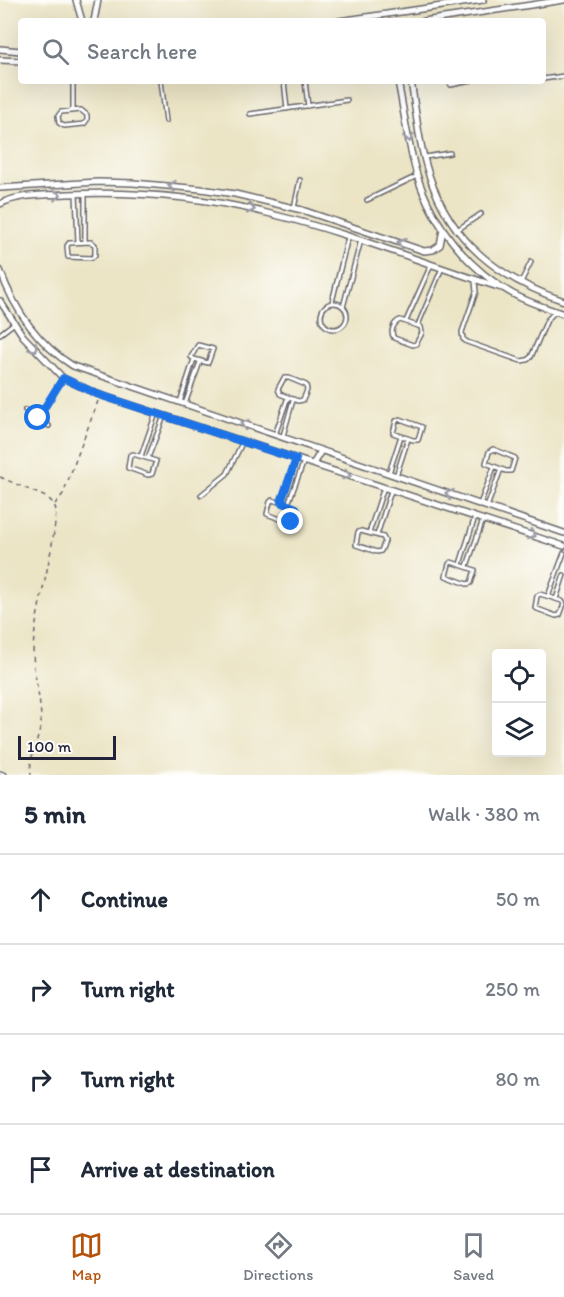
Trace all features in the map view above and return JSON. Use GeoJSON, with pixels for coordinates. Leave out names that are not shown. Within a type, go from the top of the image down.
{"type":"FeatureCollection","features":[{"type":"Feature","properties":{"kind":"street"},"geometry":{"type":"LineString","coordinates":[[76,0],[81,18]]}},
{"type":"Feature","properties":{"kind":"street"},"geometry":{"type":"LineString","coordinates":[[95,18],[98,0]]}},
{"type":"Feature","properties":{"kind":"street"},"geometry":{"type":"LineString","coordinates":[[378,18],[435,3],[483,0]]}},
{"type":"Feature","properties":{"kind":"street"},"geometry":{"type":"LineString","coordinates":[[456,18],[462,15],[562,0]]}},
{"type":"Feature","properties":{"kind":"street"},"geometry":{"type":"LineString","coordinates":[[458,2],[462,15]]}},
{"type":"Feature","properties":{"kind":"street"},"geometry":{"type":"LineString","coordinates":[[0,49],[18,51]]}},
{"type":"Feature","properties":{"kind":"street"},"geometry":{"type":"LineString","coordinates":[[0,60],[18,61]]}},
{"type":"Feature","properties":{"kind":"street"},"geometry":{"type":"LineString","coordinates":[[399,84],[418,176],[431,209],[443,229],[474,265],[502,288]]}},
{"type":"Feature","properties":{"kind":"street"},"geometry":{"type":"LineString","coordinates":[[412,84],[424,157],[438,198],[457,230],[485,260],[520,284],[564,301]]}},
{"type":"Feature","properties":{"kind":"street"},"geometry":{"type":"LineString","coordinates":[[0,188],[98,182],[167,185],[235,194],[335,220],[424,251],[433,250],[440,245],[443,229]]}},
{"type":"Feature","properties":{"kind":"street"},"geometry":{"type":"LineString","coordinates":[[0,204],[16,198],[76,194],[144,195],[207,201],[270,213],[361,240],[502,288],[564,314]]}},
{"type":"Feature","properties":{"kind":"street"},"geometry":{"type":"LineString","coordinates":[[332,231],[335,220]]}},
{"type":"Feature","properties":{"kind":"street"},"geometry":{"type":"LineString","coordinates":[[0,270],[3,287],[24,319],[41,339],[73,366],[564,533]]}},
{"type":"Feature","properties":{"kind":"street"},"geometry":{"type":"LineString","coordinates":[[0,301],[13,324],[63,378],[97,394],[564,546]]}},
{"type":"Feature","properties":{"kind":"street"},"geometry":{"type":"LineString","coordinates":[[313,464],[321,451]]}},
{"type":"Feature","properties":{"kind":"street"},"geometry":{"type":"LineString","coordinates":[[419,499],[424,485]]}},
{"type":"Feature","properties":{"kind":"lane"},"geometry":{"type":"LineString","coordinates":[[546,79],[564,76]]}},
{"type":"Feature","properties":{"kind":"lane"},"geometry":{"type":"LineString","coordinates":[[72,84],[73,110]]}},
{"type":"Feature","properties":{"kind":"lane"},"geometry":{"type":"LineString","coordinates":[[161,84],[166,121]]}},
{"type":"Feature","properties":{"kind":"lane"},"geometry":{"type":"LineString","coordinates":[[284,84],[287,109]]}},
{"type":"Feature","properties":{"kind":"lane"},"geometry":{"type":"LineString","coordinates":[[305,84],[308,106]]}},
{"type":"Feature","properties":{"kind":"lane"},"geometry":{"type":"LineString","coordinates":[[250,114],[347,100]]}},
{"type":"Feature","properties":{"kind":"lane"},"geometry":{"type":"LineString","coordinates":[[73,110],[85,112],[87,118],[85,123],[64,126],[60,124],[59,113],[73,110]]}},
{"type":"Feature","properties":{"kind":"lane"},"geometry":{"type":"LineString","coordinates":[[424,157],[450,153]]}},
{"type":"Feature","properties":{"kind":"lane"},"geometry":{"type":"LineString","coordinates":[[367,200],[418,176]]}},
{"type":"Feature","properties":{"kind":"lane"},"geometry":{"type":"LineString","coordinates":[[294,208],[300,180]]}},
{"type":"Feature","properties":{"kind":"lane"},"geometry":{"type":"LineString","coordinates":[[76,194],[78,242]]}},
{"type":"Feature","properties":{"kind":"lane"},"geometry":{"type":"LineString","coordinates":[[84,194],[85,242]]}},
{"type":"Feature","properties":{"kind":"lane"},"geometry":{"type":"LineString","coordinates":[[457,230],[481,214]]}},
{"type":"Feature","properties":{"kind":"lane"},"geometry":{"type":"LineString","coordinates":[[332,303],[348,237]]}},
{"type":"Feature","properties":{"kind":"lane"},"geometry":{"type":"LineString","coordinates":[[343,307],[361,240]]}},
{"type":"Feature","properties":{"kind":"lane"},"geometry":{"type":"LineString","coordinates":[[78,242],[94,244],[93,257],[69,258],[68,244],[78,242]]}},
{"type":"Feature","properties":{"kind":"lane"},"geometry":{"type":"LineString","coordinates":[[520,284],[531,262]]}},
{"type":"Feature","properties":{"kind":"lane"},"geometry":{"type":"LineString","coordinates":[[406,321],[431,265]]}},
{"type":"Feature","properties":{"kind":"lane"},"geometry":{"type":"LineString","coordinates":[[418,325],[442,268]]}},
{"type":"Feature","properties":{"kind":"lane"},"geometry":{"type":"LineString","coordinates":[[474,279],[476,292],[462,332],[463,339],[467,342],[525,361],[531,357],[548,317],[556,311]]}},
{"type":"Feature","properties":{"kind":"lane"},"geometry":{"type":"LineString","coordinates":[[332,303],[343,307],[347,310],[348,317],[345,326],[337,329],[322,324],[320,319],[322,308],[332,303]]}},
{"type":"Feature","properties":{"kind":"lane"},"geometry":{"type":"LineString","coordinates":[[400,320],[418,325],[422,333],[416,345],[394,338],[392,332],[395,324],[400,320]]}},
{"type":"Feature","properties":{"kind":"lane"},"geometry":{"type":"LineString","coordinates":[[0,334],[13,324]]}},
{"type":"Feature","properties":{"kind":"lane"},"geometry":{"type":"LineString","coordinates":[[196,346],[213,350],[209,362],[194,359],[191,357],[196,346]]}},
{"type":"Feature","properties":{"kind":"lane"},"geometry":{"type":"LineString","coordinates":[[183,403],[194,359]]}},
{"type":"Feature","properties":{"kind":"lane"},"geometry":{"type":"LineString","coordinates":[[183,403],[200,362]]}},
{"type":"Feature","properties":{"kind":"lane"},"geometry":{"type":"LineString","coordinates":[[287,377],[307,386],[303,400],[300,402],[288,397],[280,394],[278,389],[282,380],[287,377]]}},
{"type":"Feature","properties":{"kind":"lane"},"geometry":{"type":"LineString","coordinates":[[38,418],[63,378]]}},
{"type":"Feature","properties":{"kind":"lane"},"geometry":{"type":"LineString","coordinates":[[275,435],[288,397]]}},
{"type":"Feature","properties":{"kind":"lane"},"geometry":{"type":"LineString","coordinates":[[283,438],[293,400]]}},
{"type":"Feature","properties":{"kind":"lane"},"geometry":{"type":"LineString","coordinates":[[25,410],[50,426]]}},
{"type":"Feature","properties":{"kind":"lane"},"geometry":{"type":"LineString","coordinates":[[141,456],[156,413]]}},
{"type":"Feature","properties":{"kind":"lane"},"geometry":{"type":"LineString","coordinates":[[148,458],[164,416]]}},
{"type":"Feature","properties":{"kind":"lane"},"geometry":{"type":"LineString","coordinates":[[398,419],[422,427],[418,440],[408,439],[393,433],[398,419]]}},
{"type":"Feature","properties":{"kind":"lane"},"geometry":{"type":"LineString","coordinates":[[389,473],[401,436]]}},
{"type":"Feature","properties":{"kind":"lane"},"geometry":{"type":"LineString","coordinates":[[396,476],[408,439]]}},
{"type":"Feature","properties":{"kind":"lane"},"geometry":{"type":"LineString","coordinates":[[201,495],[227,474],[243,441]]}},
{"type":"Feature","properties":{"kind":"lane"},"geometry":{"type":"LineString","coordinates":[[491,450],[514,458],[511,471],[501,469],[486,462],[491,450]]}},
{"type":"Feature","properties":{"kind":"lane"},"geometry":{"type":"LineString","coordinates":[[131,454],[141,456],[156,462],[151,475],[128,468],[131,454]]}},
{"type":"Feature","properties":{"kind":"lane"},"geometry":{"type":"LineString","coordinates":[[281,502],[296,459]]}},
{"type":"Feature","properties":{"kind":"lane"},"geometry":{"type":"LineString","coordinates":[[288,504],[304,461]]}},
{"type":"Feature","properties":{"kind":"lane"},"geometry":{"type":"LineString","coordinates":[[480,504],[494,467]]}},
{"type":"Feature","properties":{"kind":"lane"},"geometry":{"type":"LineString","coordinates":[[487,507],[501,469]]}},
{"type":"Feature","properties":{"kind":"lane"},"geometry":{"type":"LineString","coordinates":[[369,532],[384,487]]}},
{"type":"Feature","properties":{"kind":"lane"},"geometry":{"type":"LineString","coordinates":[[377,535],[392,490]]}},
{"type":"Feature","properties":{"kind":"lane"},"geometry":{"type":"LineString","coordinates":[[271,501],[281,502],[296,509],[291,522],[267,514],[271,501]]}},
{"type":"Feature","properties":{"kind":"lane"},"geometry":{"type":"LineString","coordinates":[[460,564],[475,517]]}},
{"type":"Feature","properties":{"kind":"lane"},"geometry":{"type":"LineString","coordinates":[[467,566],[483,519]]}},
{"type":"Feature","properties":{"kind":"lane"},"geometry":{"type":"LineString","coordinates":[[359,531],[369,532],[384,538],[379,552],[356,545],[359,531]]}},
{"type":"Feature","properties":{"kind":"lane"},"geometry":{"type":"LineString","coordinates":[[549,596],[564,553]]}},
{"type":"Feature","properties":{"kind":"lane"},"geometry":{"type":"LineString","coordinates":[[450,563],[460,564],[475,571],[470,584],[446,576],[450,563]]}},
{"type":"Feature","properties":{"kind":"lane"},"geometry":{"type":"LineString","coordinates":[[556,598],[564,575]]}},
{"type":"Feature","properties":{"kind":"lane"},"geometry":{"type":"LineString","coordinates":[[538,595],[549,596],[563,603],[558,616],[535,609],[538,595]]}},
{"type":"Feature","properties":{"kind":"lane"},"geometry":{"type":"LineString","coordinates":[[0,773],[5,775]]}},
{"type":"Feature","properties":{"kind":"path"},"geometry":{"type":"LineString","coordinates":[[54,504],[63,494],[98,401]]}},
{"type":"Feature","properties":{"kind":"path"},"geometry":{"type":"LineString","coordinates":[[0,477],[48,498],[54,504],[56,514],[34,638],[33,660],[41,723],[30,762],[31,775]]}},
{"type":"Feature","properties":{"kind":"route"},"geometry":{"type":"LineString","coordinates":[[38,418],[63,378],[97,394],[296,459],[281,502],[296,508],[291,522]]}}]}
